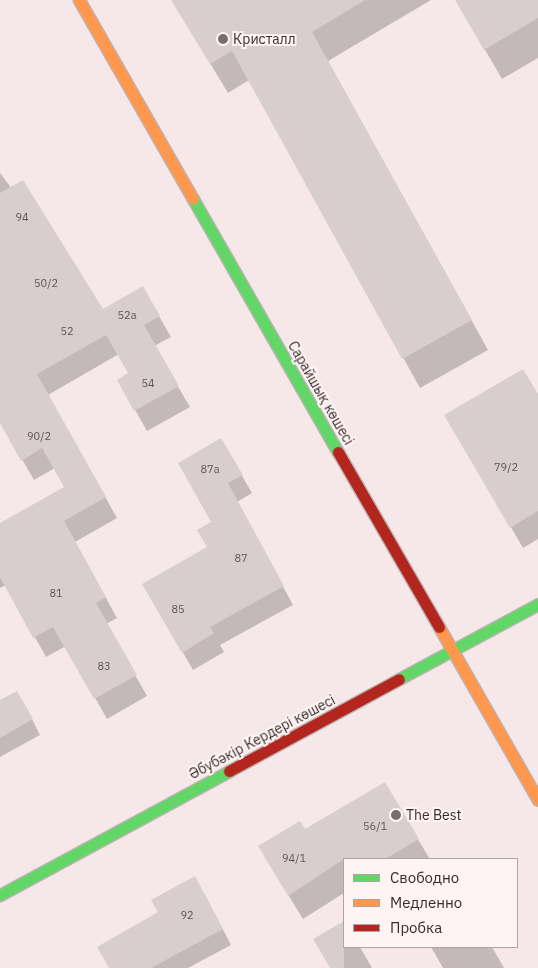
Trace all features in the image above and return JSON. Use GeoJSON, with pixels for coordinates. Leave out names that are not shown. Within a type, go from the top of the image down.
{"type":"FeatureCollection","features":[{"type":"Feature","properties":{"kind":"street","name":"Сарайшық көшесі"},"geometry":{"type":"LineString","coordinates":[[79,0],[538,800]]}},
{"type":"Feature","properties":{"kind":"street","name":"Әбубәкір Кердері көшесі"},"geometry":{"type":"LineString","coordinates":[[0,896],[538,604]]}},
{"type":"Feature","properties":{"kind":"building"},"geometry":{"type":"Polygon","coordinates":[[[171,0],[365,0],[312,32],[472,320],[402,359],[232,51],[210,64],[171,0]]]}},
{"type":"Feature","properties":{"kind":"building"},"geometry":{"type":"Polygon","coordinates":[[[455,0],[538,0],[538,18],[484,50],[455,0]]]}},
{"type":"Feature","properties":{"kind":"building"},"geometry":{"type":"Polygon","coordinates":[[[23,180],[103,309],[143,286],[160,316],[144,325],[179,386],[134,411],[117,380],[128,373],[106,335],[37,374],[106,497],[64,521],[106,597],[96,603],[137,675],[94,699],[53,627],[33,638],[0,577],[0,523],[64,487],[42,448],[21,461],[0,423],[0,193],[23,180]]]}},
{"type":"Feature","properties":{"kind":"building"},"geometry":{"type":"Polygon","coordinates":[[[523,369],[538,394],[538,511],[510,528],[444,415],[523,369]]]}},
{"type":"Feature","properties":{"kind":"building"},"geometry":{"type":"Polygon","coordinates":[[[221,438],[243,475],[228,483],[284,586],[210,627],[214,633],[182,653],[142,584],[207,547],[197,530],[211,522],[178,463],[221,438]]]}},
{"type":"Feature","properties":{"kind":"building"},"geometry":{"type":"Polygon","coordinates":[[[17,691],[33,719],[0,738],[0,700],[17,691]]]}},
{"type":"Feature","properties":{"kind":"building"},"geometry":{"type":"Polygon","coordinates":[[[385,782],[419,839],[387,858],[343,858],[288,896],[258,846],[300,821],[305,829],[385,782]]]}},
{"type":"Feature","properties":{"kind":"building"},"geometry":{"type":"Polygon","coordinates":[[[195,876],[223,929],[151,968],[109,968],[97,947],[158,912],[151,900],[195,876]]]}},
{"type":"Feature","properties":{"kind":"building"},"geometry":{"type":"Polygon","coordinates":[[[343,922],[344,968],[330,968],[313,939],[343,922]]]}},
{"type":"Feature","properties":{"kind":"traffic: fast"},"geometry":{"type":"LineString","coordinates":[[193,199],[338,452]]}},
{"type":"Feature","properties":{"kind":"traffic: fast"},"geometry":{"type":"LineString","coordinates":[[399,679],[538,604]]}},
{"type":"Feature","properties":{"kind":"traffic: fast"},"geometry":{"type":"LineString","coordinates":[[0,895],[229,771]]}},
{"type":"Feature","properties":{"kind":"traffic: slow"},"geometry":{"type":"LineString","coordinates":[[79,0],[193,199]]}},
{"type":"Feature","properties":{"kind":"traffic: slow"},"geometry":{"type":"LineString","coordinates":[[439,627],[538,800]]}},
{"type":"Feature","properties":{"kind":"traffic: jam"},"geometry":{"type":"LineString","coordinates":[[338,452],[439,627]]}},
{"type":"Feature","properties":{"kind":"traffic: jam"},"geometry":{"type":"LineString","coordinates":[[229,771],[399,679]]}},
{"type":"Feature","properties":{"kind":"place","name":"Кристалл"},"geometry":{"type":"Point","coordinates":[223,39]}},
{"type":"Feature","properties":{"kind":"place","name":"The Best"},"geometry":{"type":"Point","coordinates":[396,815]}}]}
